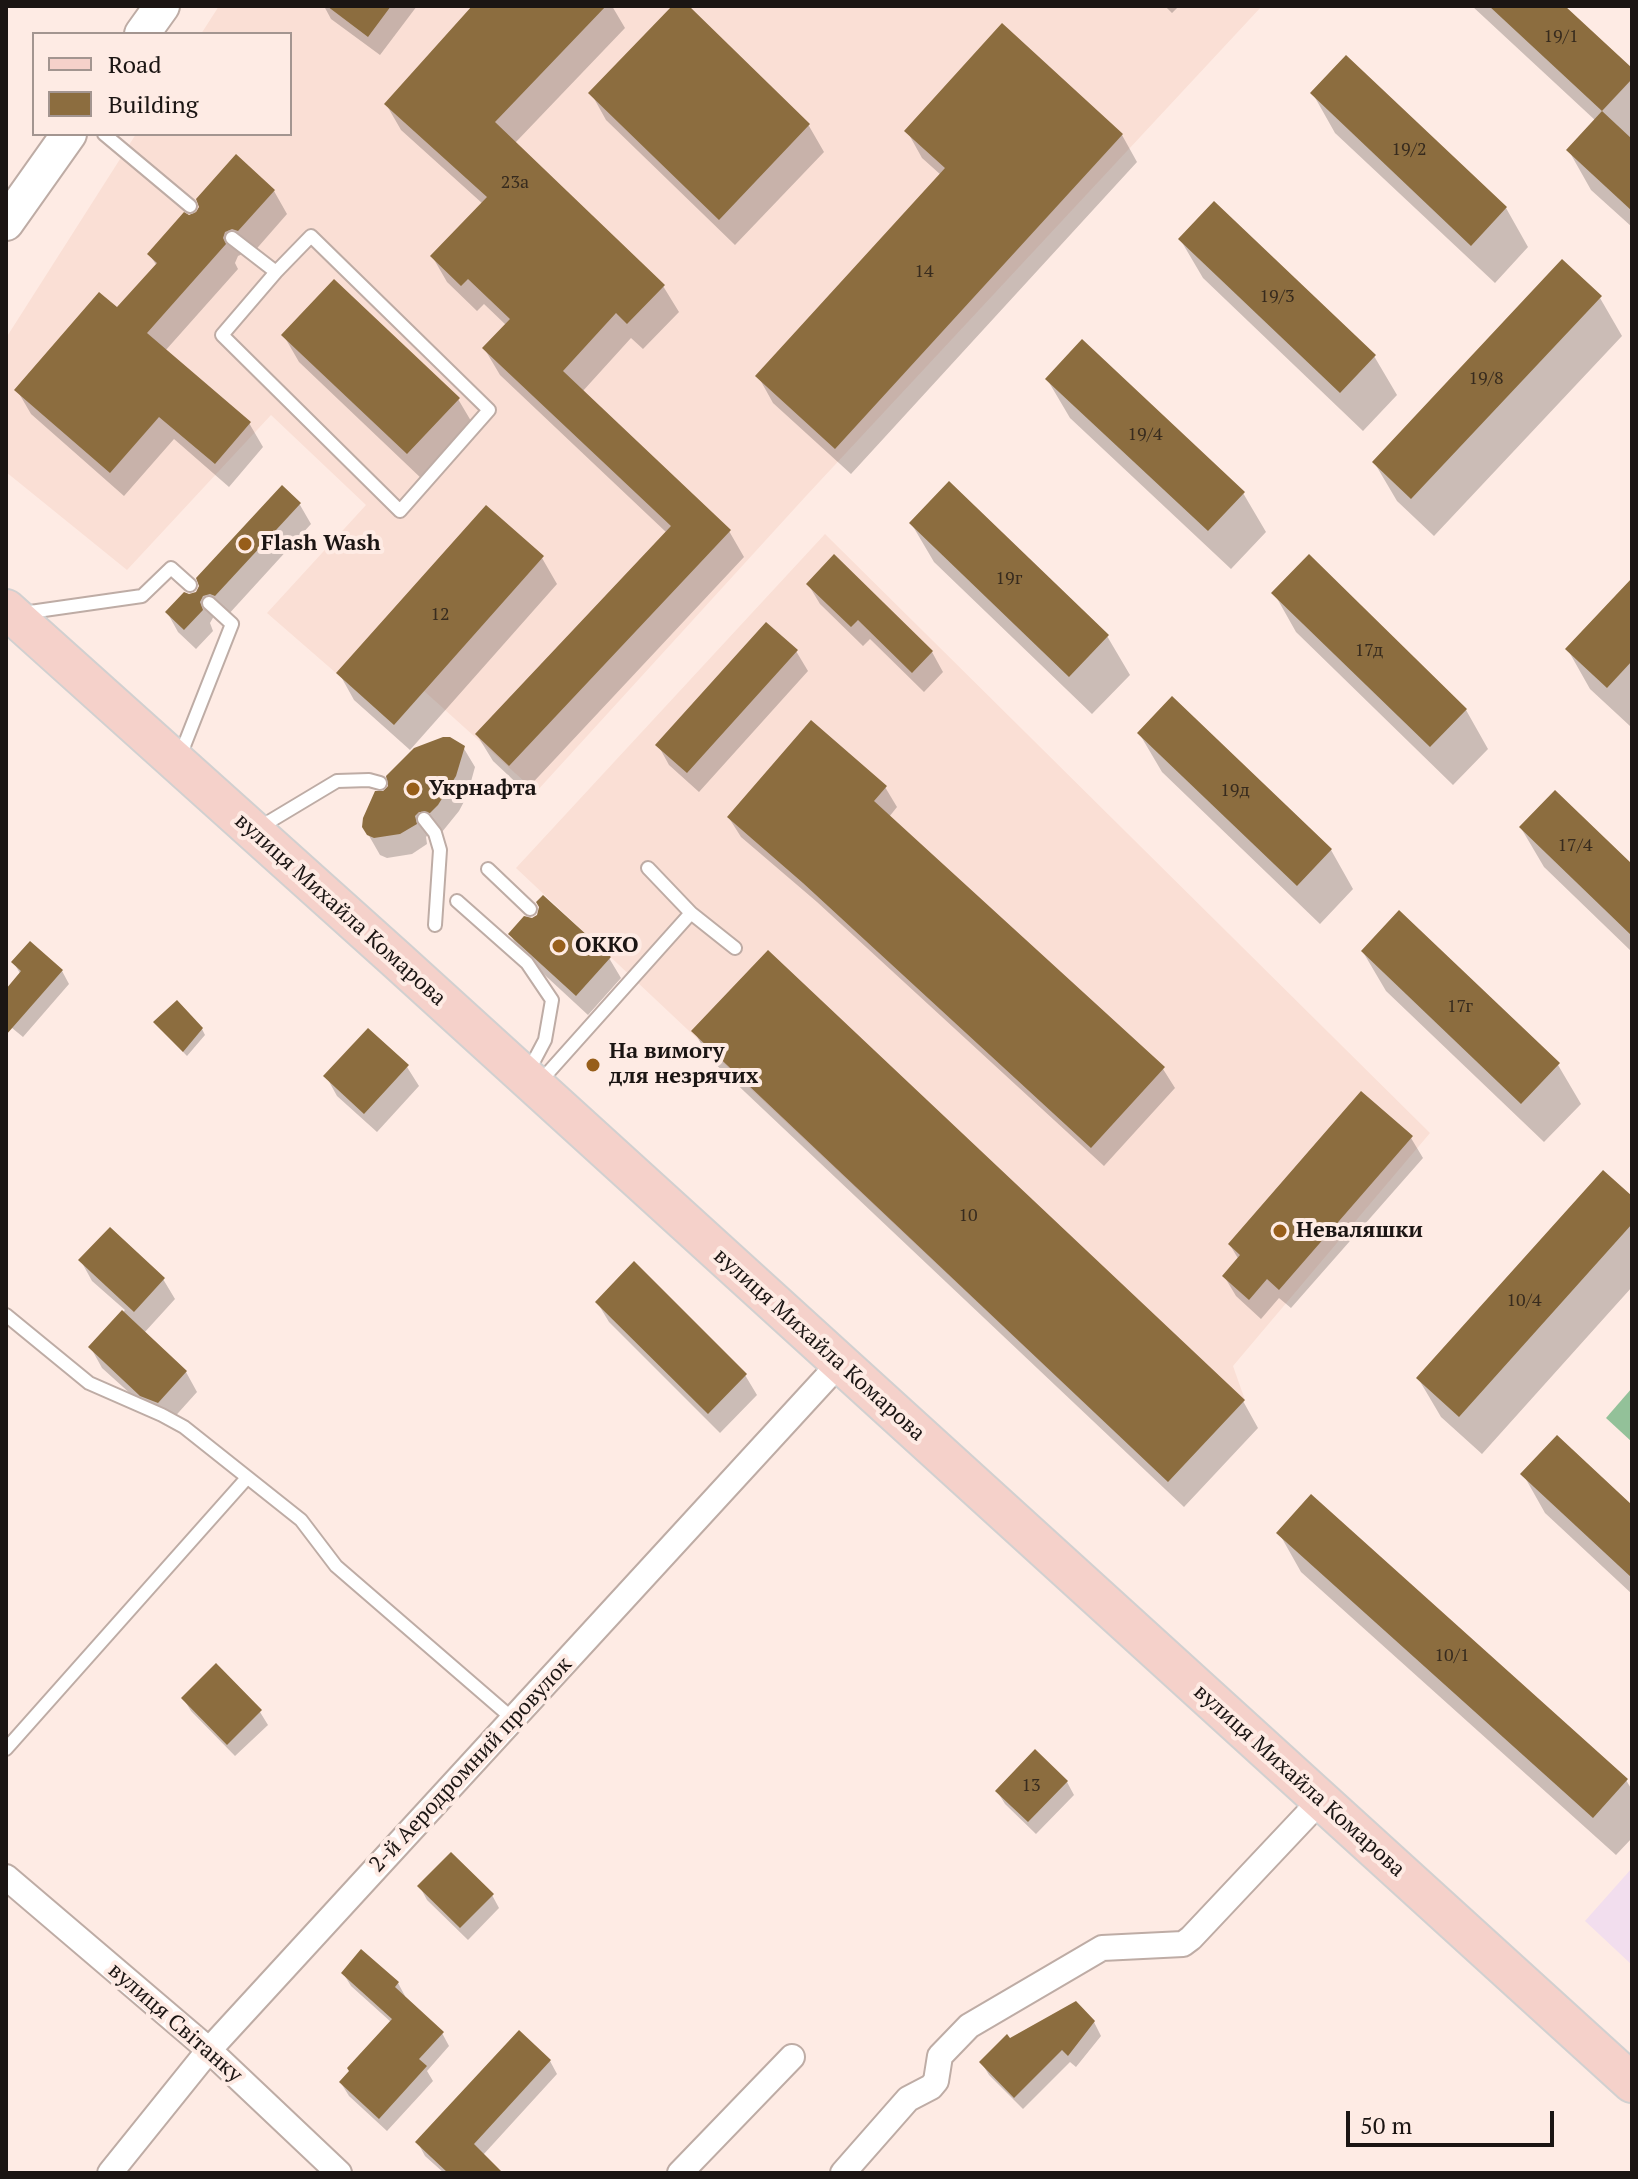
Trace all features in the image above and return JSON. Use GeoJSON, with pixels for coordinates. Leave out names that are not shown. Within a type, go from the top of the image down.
{"type":"FeatureCollection","features":[{"type":"Feature","properties":{"kind":"main road"},"geometry":{"type":"LineString","coordinates":[[143,32],[162,6]]}},
{"type":"Feature","properties":{"kind":"main road"},"geometry":{"type":"LineString","coordinates":[[6,223],[68,136]]}},
{"type":"Feature","properties":{"kind":"main road","name":"вулиця Михайла Комарова"},"geometry":{"type":"LineString","coordinates":[[9,611],[1632,2083]]}},
{"type":"Feature","properties":{"kind":"street","name":"2-й Аеродромний провулок"},"geometry":{"type":"LineString","coordinates":[[110,2173],[209,2050],[839,1364]]}},
{"type":"Feature","properties":{"kind":"street"},"geometry":{"type":"LineString","coordinates":[[843,2173],[908,2099],[931,2087],[939,2073],[940,2056],[969,2026],[1102,1948],[1183,1944],[1321,1800]]}},
{"type":"Feature","properties":{"kind":"street","name":"вулиця Світанку"},"geometry":{"type":"LineString","coordinates":[[6,1877],[209,2050],[339,2173]]}},
{"type":"Feature","properties":{"kind":"street"},"geometry":{"type":"LineString","coordinates":[[680,2173],[792,2057]]}},
{"type":"Feature","properties":{"kind":"lane"},"geometry":{"type":"LineString","coordinates":[[106,136],[190,206]]}},
{"type":"Feature","properties":{"kind":"lane"},"geometry":{"type":"LineString","coordinates":[[311,236],[489,410],[400,511],[222,335],[276,272],[311,236]]}},
{"type":"Feature","properties":{"kind":"lane"},"geometry":{"type":"LineString","coordinates":[[232,238],[276,272]]}},
{"type":"Feature","properties":{"kind":"lane"},"geometry":{"type":"LineString","coordinates":[[9,611],[142,596],[171,568],[190,585]]}},
{"type":"Feature","properties":{"kind":"lane"},"geometry":{"type":"LineString","coordinates":[[177,763],[232,624],[209,603]]}},
{"type":"Feature","properties":{"kind":"lane"},"geometry":{"type":"LineString","coordinates":[[253,832],[337,781],[369,780],[380,783]]}},
{"type":"Feature","properties":{"kind":"lane"},"geometry":{"type":"LineString","coordinates":[[424,819],[435,833],[440,850],[435,925]]}},
{"type":"Feature","properties":{"kind":"lane"},"geometry":{"type":"LineString","coordinates":[[648,868],[691,913],[735,948]]}},
{"type":"Feature","properties":{"kind":"lane"},"geometry":{"type":"LineString","coordinates":[[488,869],[530,909]]}},
{"type":"Feature","properties":{"kind":"lane"},"geometry":{"type":"LineString","coordinates":[[457,901],[541,973],[552,1000],[545,1040],[531,1082]]}},
{"type":"Feature","properties":{"kind":"lane"},"geometry":{"type":"LineString","coordinates":[[531,1082],[691,913]]}},
{"type":"Feature","properties":{"kind":"lane"},"geometry":{"type":"LineString","coordinates":[[6,1315],[89,1383],[184,1427],[301,1520],[336,1566],[513,1719]]}},
{"type":"Feature","properties":{"kind":"lane"},"geometry":{"type":"LineString","coordinates":[[6,1749],[246,1479]]}},
{"type":"Feature","properties":{"kind":"shaded area"},"geometry":{"type":"Polygon","coordinates":[[[219,6],[1262,6],[806,496],[536,792],[424,691],[336,673],[267,613],[366,505],[271,415],[127,570],[6,472],[6,338],[135,136],[292,136],[292,32],[202,32],[219,6]]]}},
{"type":"Feature","properties":{"kind":"shaded area"},"geometry":{"type":"Polygon","coordinates":[[[825,534],[1430,1133],[1233,1366],[1245,1400],[1168,1482],[516,868],[825,534]]]}},
{"type":"Feature","properties":{"kind":"shaded area"},"geometry":{"type":"Polygon","coordinates":[[[1632,1868],[1632,1965],[1585,1921],[1632,1868]]]}},
{"type":"Feature","properties":{"kind":"green space"},"geometry":{"type":"Polygon","coordinates":[[[1632,1388],[1632,1442],[1606,1418],[1632,1388]]]}},
{"type":"Feature","properties":{"kind":"building"},"geometry":{"type":"Polygon","coordinates":[[[327,6],[391,6],[368,37],[327,6]]]}},
{"type":"Feature","properties":{"kind":"building"},"geometry":{"type":"Polygon","coordinates":[[[472,6],[606,6],[495,122],[665,285],[627,324],[616,313],[563,371],[731,530],[509,766],[475,734],[671,526],[482,348],[510,319],[468,279],[461,286],[430,256],[487,197],[384,104],[472,6]]]}},
{"type":"Feature","properties":{"kind":"building"},"geometry":{"type":"Polygon","coordinates":[[[672,6],[689,6],[810,124],[719,220],[588,93],[672,6]]]}},
{"type":"Feature","properties":{"kind":"building"},"geometry":{"type":"Polygon","coordinates":[[[1489,6],[1565,6],[1632,68],[1632,79],[1602,111],[1489,6]]]}},
{"type":"Feature","properties":{"kind":"building"},"geometry":{"type":"Polygon","coordinates":[[[1002,23],[1123,134],[835,449],[755,376],[945,168],[904,131],[1002,23]]]}},
{"type":"Feature","properties":{"kind":"building"},"geometry":{"type":"Polygon","coordinates":[[[1346,55],[1507,207],[1471,246],[1310,93],[1346,55]]]}},
{"type":"Feature","properties":{"kind":"building"},"geometry":{"type":"Polygon","coordinates":[[[1602,111],[1632,139],[1632,211],[1566,150],[1602,111]]]}},
{"type":"Feature","properties":{"kind":"building"},"geometry":{"type":"Polygon","coordinates":[[[236,154],[275,190],[238,231],[232,229],[225,232],[223,238],[226,244],[147,333],[251,422],[215,464],[159,417],[110,473],[14,390],[99,292],[117,307],[157,263],[147,254],[184,212],[189,215],[196,212],[199,207],[196,199],[236,154]]]}},
{"type":"Feature","properties":{"kind":"building"},"geometry":{"type":"Polygon","coordinates":[[[1214,201],[1376,355],[1340,393],[1178,239],[1214,201]]]}},
{"type":"Feature","properties":{"kind":"building"},"geometry":{"type":"Polygon","coordinates":[[[1562,259],[1602,296],[1411,499],[1372,462],[1562,259]]]}},
{"type":"Feature","properties":{"kind":"building"},"geometry":{"type":"Polygon","coordinates":[[[334,279],[460,398],[407,454],[281,335],[334,279]]]}},
{"type":"Feature","properties":{"kind":"building"},"geometry":{"type":"Polygon","coordinates":[[[1082,339],[1245,492],[1208,531],[1045,379],[1082,339]]]}},
{"type":"Feature","properties":{"kind":"building"},"geometry":{"type":"Polygon","coordinates":[[[949,481],[1109,635],[1069,677],[909,523],[949,481]]]}},
{"type":"Feature","properties":{"kind":"building","name":"Flash Wash"},"geometry":{"type":"Polygon","coordinates":[[[282,485],[301,503],[215,596],[203,596],[200,602],[203,610],[184,630],[165,612],[184,592],[196,592],[199,586],[196,578],[282,485]]]}},
{"type":"Feature","properties":{"kind":"building"},"geometry":{"type":"Polygon","coordinates":[[[486,505],[544,556],[394,725],[336,673],[486,505]]]}},
{"type":"Feature","properties":{"kind":"building"},"geometry":{"type":"Polygon","coordinates":[[[834,554],[933,651],[912,673],[858,620],[851,627],[806,584],[834,554]]]}},
{"type":"Feature","properties":{"kind":"building"},"geometry":{"type":"Polygon","coordinates":[[[1309,554],[1467,709],[1430,747],[1271,593],[1309,554]]]}},
{"type":"Feature","properties":{"kind":"building"},"geometry":{"type":"Polygon","coordinates":[[[1632,578],[1632,661],[1607,688],[1565,649],[1632,578]]]}},
{"type":"Feature","properties":{"kind":"building"},"geometry":{"type":"Polygon","coordinates":[[[766,622],[798,650],[687,773],[655,745],[766,622]]]}},
{"type":"Feature","properties":{"kind":"building"},"geometry":{"type":"Polygon","coordinates":[[[1172,696],[1332,849],[1297,886],[1137,733],[1172,696]]]}},
{"type":"Feature","properties":{"kind":"building"},"geometry":{"type":"Polygon","coordinates":[[[811,720],[887,786],[874,801],[1165,1067],[1091,1148],[727,817],[811,720]]]}},
{"type":"Feature","properties":{"kind":"building","name":"Укрнафта"},"geometry":{"type":"Polygon","coordinates":[[[450,737],[465,746],[456,776],[438,805],[430,813],[419,812],[415,816],[417,824],[400,834],[374,838],[367,835],[362,827],[363,818],[375,791],[383,791],[388,786],[386,776],[414,748],[450,737]]]}},
{"type":"Feature","properties":{"kind":"building"},"geometry":{"type":"Polygon","coordinates":[[[1555,790],[1632,864],[1632,936],[1519,827],[1555,790]]]}},
{"type":"Feature","properties":{"kind":"building","name":"ОККО"},"geometry":{"type":"Polygon","coordinates":[[[543,895],[611,957],[576,996],[508,934],[524,916],[532,918],[537,915],[539,907],[536,902],[543,895]]]}},
{"type":"Feature","properties":{"kind":"building"},"geometry":{"type":"Polygon","coordinates":[[[1399,910],[1560,1063],[1521,1104],[1361,951],[1399,910]]]}},
{"type":"Feature","properties":{"kind":"building"},"geometry":{"type":"Polygon","coordinates":[[[30,941],[63,970],[6,1035],[6,989],[21,971],[11,962],[30,941]]]}},
{"type":"Feature","properties":{"kind":"building"},"geometry":{"type":"Polygon","coordinates":[[[768,950],[1245,1400],[1168,1482],[691,1031],[768,950]]]}},
{"type":"Feature","properties":{"kind":"building"},"geometry":{"type":"Polygon","coordinates":[[[177,1000],[203,1028],[183,1052],[153,1022],[177,1000]]]}},
{"type":"Feature","properties":{"kind":"building"},"geometry":{"type":"Polygon","coordinates":[[[368,1028],[409,1065],[364,1114],[323,1076],[368,1028]]]}},
{"type":"Feature","properties":{"kind":"building"},"geometry":{"type":"Polygon","coordinates":[[[1361,1091],[1413,1136],[1279,1290],[1267,1279],[1249,1300],[1222,1276],[1240,1255],[1228,1244],[1361,1091]]]}},
{"type":"Feature","properties":{"kind":"building"},"geometry":{"type":"Polygon","coordinates":[[[1603,1170],[1632,1196],[1632,1224],[1459,1417],[1416,1378],[1603,1170]]]}},
{"type":"Feature","properties":{"kind":"building"},"geometry":{"type":"Polygon","coordinates":[[[110,1227],[165,1278],[134,1312],[78,1260],[110,1227]]]}},
{"type":"Feature","properties":{"kind":"building"},"geometry":{"type":"Polygon","coordinates":[[[634,1261],[747,1374],[708,1414],[595,1302],[634,1261]]]}},
{"type":"Feature","properties":{"kind":"building"},"geometry":{"type":"Polygon","coordinates":[[[122,1310],[187,1371],[158,1403],[140,1396],[88,1347],[122,1310]]]}},
{"type":"Feature","properties":{"kind":"building"},"geometry":{"type":"Polygon","coordinates":[[[1557,1435],[1632,1505],[1632,1578],[1520,1474],[1557,1435]]]}},
{"type":"Feature","properties":{"kind":"building"},"geometry":{"type":"Polygon","coordinates":[[[1311,1494],[1628,1779],[1593,1818],[1276,1533],[1311,1494]]]}},
{"type":"Feature","properties":{"kind":"building"},"geometry":{"type":"Polygon","coordinates":[[[216,1663],[262,1710],[227,1745],[181,1698],[216,1663]]]}},
{"type":"Feature","properties":{"kind":"building"},"geometry":{"type":"Polygon","coordinates":[[[1035,1749],[1068,1781],[1028,1822],[995,1791],[1035,1749]]]}},
{"type":"Feature","properties":{"kind":"building"},"geometry":{"type":"Polygon","coordinates":[[[451,1852],[494,1894],[460,1928],[417,1886],[451,1852]]]}},
{"type":"Feature","properties":{"kind":"building"},"geometry":{"type":"Polygon","coordinates":[[[361,1949],[399,1982],[395,1987],[444,2032],[419,2059],[427,2066],[379,2119],[339,2082],[349,2071],[347,2068],[392,2019],[341,1973],[361,1949]]]}},
{"type":"Feature","properties":{"kind":"building"},"geometry":{"type":"Polygon","coordinates":[[[1076,2001],[1095,2021],[1068,2056],[1062,2050],[1014,2098],[979,2062],[1007,2034],[1010,2038],[1076,2001]]]}},
{"type":"Feature","properties":{"kind":"building"},"geometry":{"type":"Polygon","coordinates":[[[519,2030],[551,2060],[474,2144],[503,2173],[448,2173],[415,2142],[519,2030]]]}},
{"type":"Feature","properties":{"kind":"place","name":"Flash Wash"},"geometry":{"type":"Point","coordinates":[245,544]}},
{"type":"Feature","properties":{"kind":"place","name":"Укрнафта"},"geometry":{"type":"Point","coordinates":[413,789]}},
{"type":"Feature","properties":{"kind":"place","name":"ОККО"},"geometry":{"type":"Point","coordinates":[559,946]}},
{"type":"Feature","properties":{"kind":"place","name":"На вимогу для незрячих"},"geometry":{"type":"Point","coordinates":[593,1065]}},
{"type":"Feature","properties":{"kind":"place","name":"Неваляшки"},"geometry":{"type":"Point","coordinates":[1280,1231]}}]}
